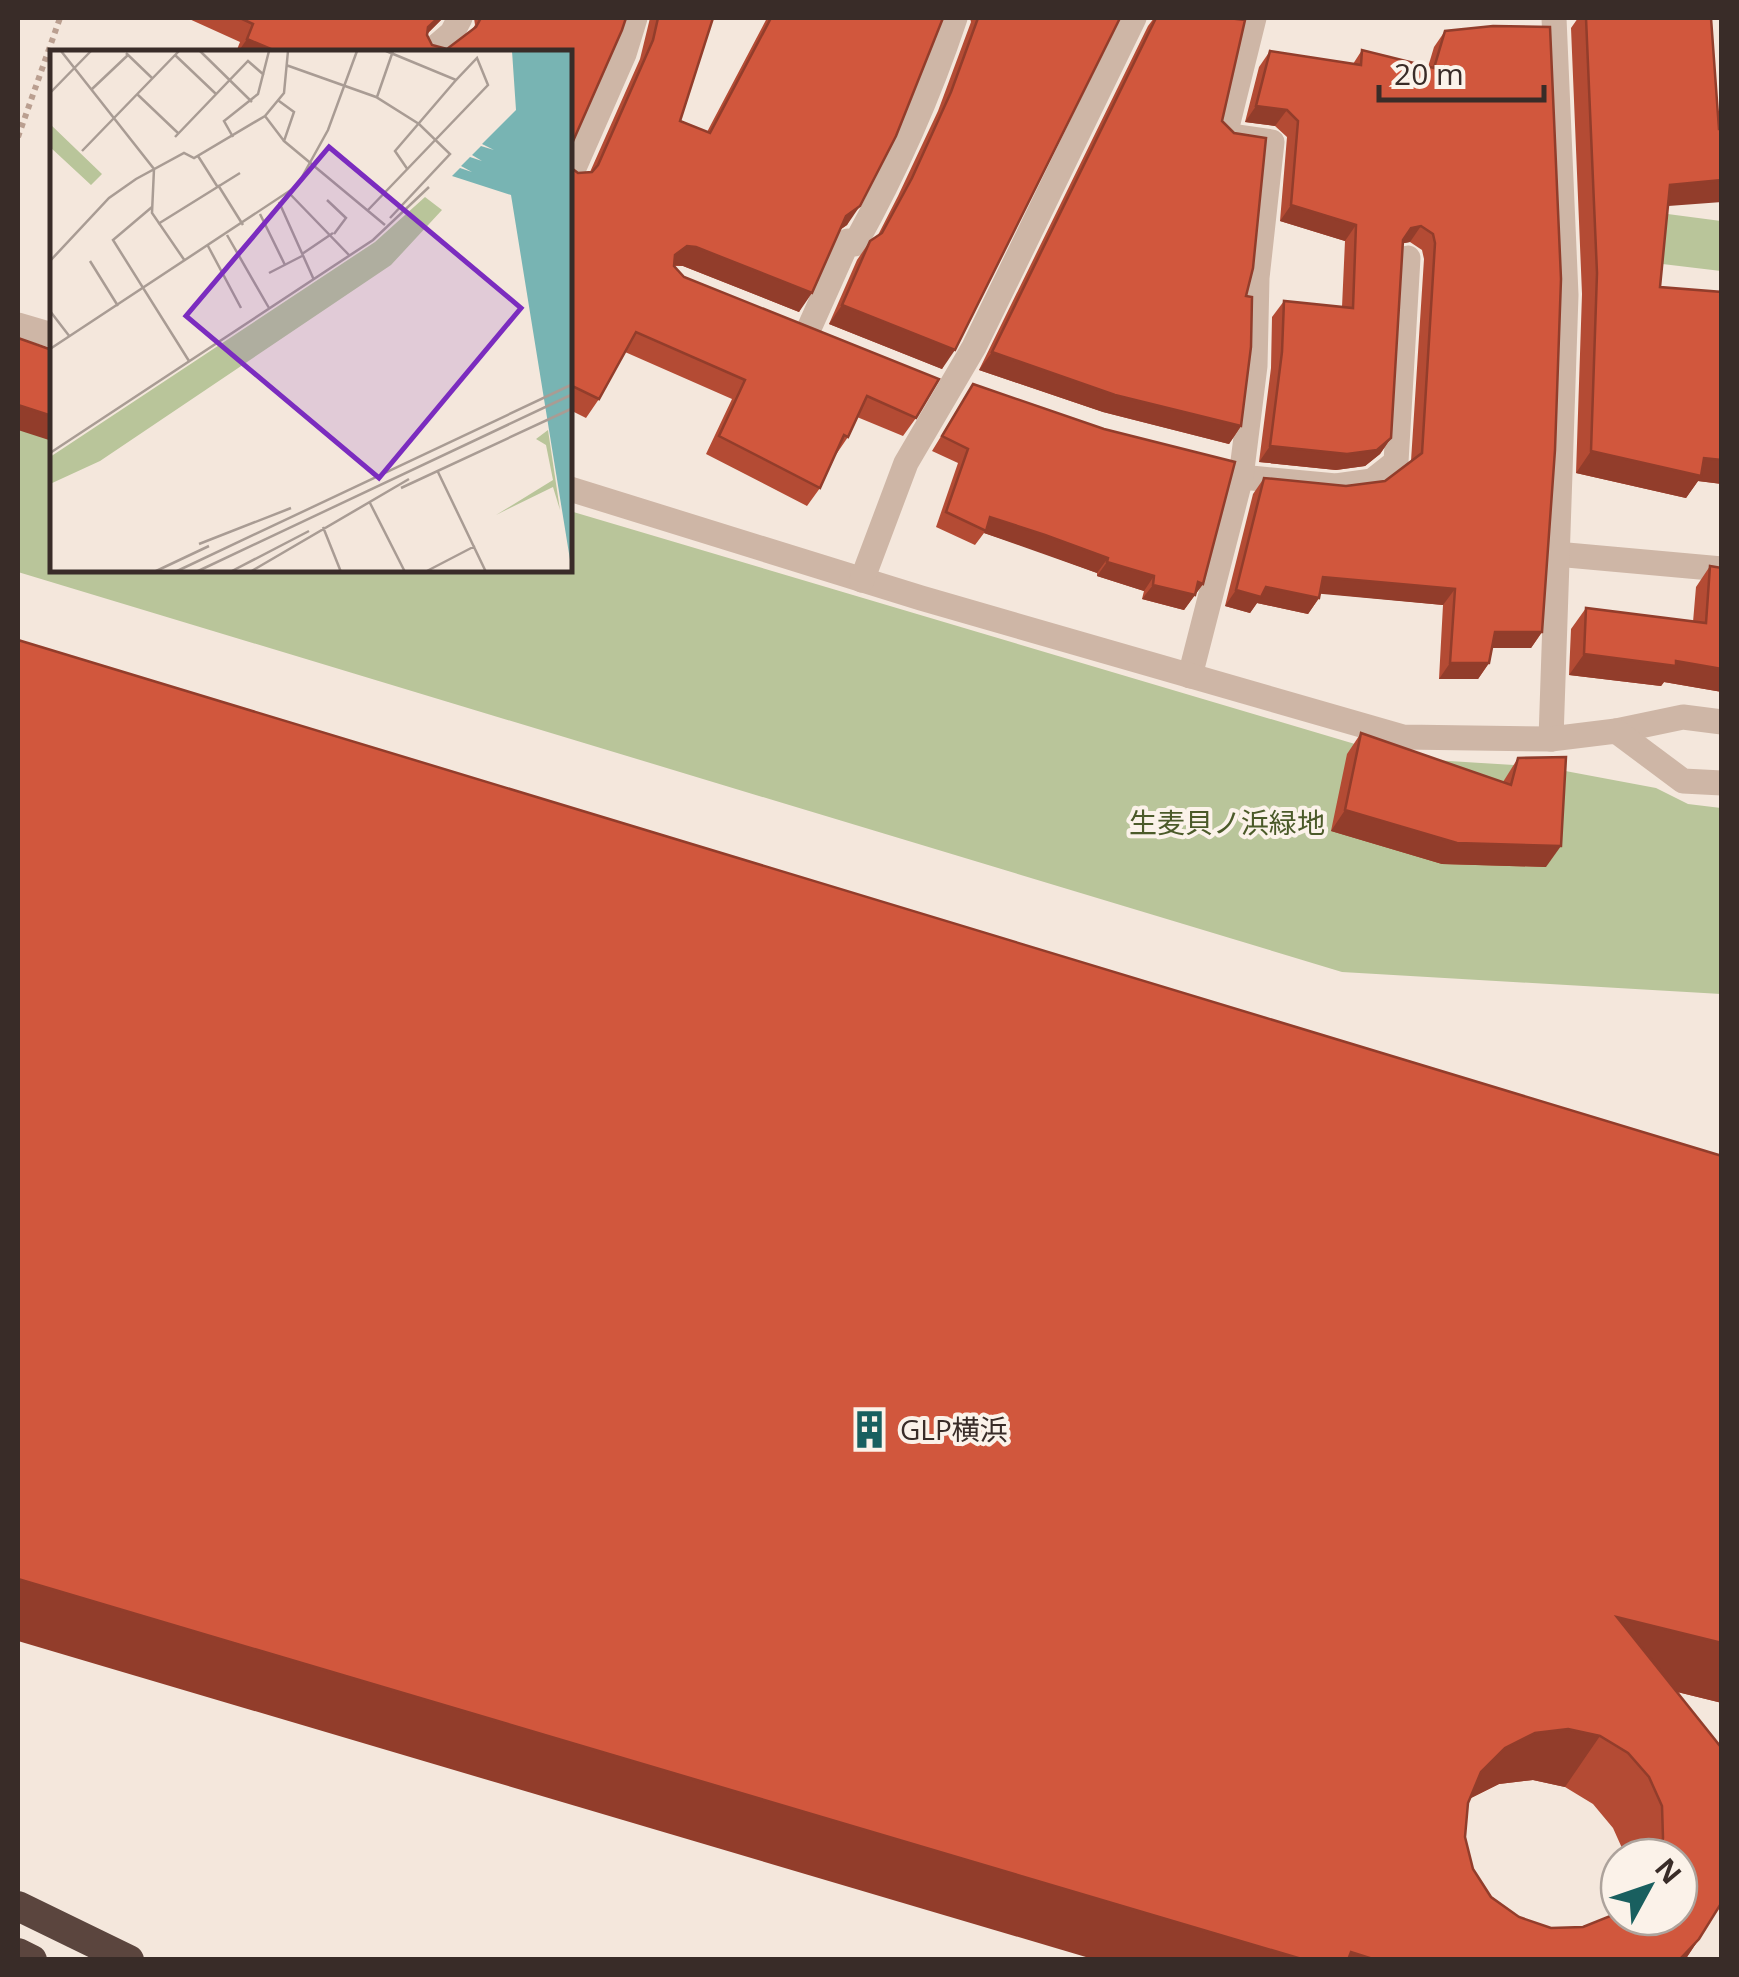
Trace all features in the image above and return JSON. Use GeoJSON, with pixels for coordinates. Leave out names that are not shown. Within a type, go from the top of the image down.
{"type":"FeatureCollection","features":[{"type":"Feature","properties":{"kind":"highway"},"geometry":{"type":"LineString","coordinates":[[18,1906],[129,1960]]}},
{"type":"Feature","properties":{"kind":"highway"},"geometry":{"type":"LineString","coordinates":[[18,1953],[32,1960]]}},
{"type":"Feature","properties":{"kind":"street"},"geometry":{"type":"LineString","coordinates":[[432,50],[452,33],[460,18]]}},
{"type":"Feature","properties":{"kind":"street"},"geometry":{"type":"LineString","coordinates":[[572,171],[636,18]]}},
{"type":"Feature","properties":{"kind":"street"},"geometry":{"type":"LineString","coordinates":[[808,333],[848,241],[855,244],[883,193],[938,69],[955,18]]}},
{"type":"Feature","properties":{"kind":"street"},"geometry":{"type":"LineString","coordinates":[[862,580],[906,464],[953,384],[1134,18]]}},
{"type":"Feature","properties":{"kind":"street"},"geometry":{"type":"LineString","coordinates":[[1190,676],[1255,366],[1257,278],[1272,142],[1225,135],[1254,18]]}},
{"type":"Feature","properties":{"kind":"street"},"geometry":{"type":"LineString","coordinates":[[1551,739],[1566,296],[1554,18]]}},
{"type":"Feature","properties":{"kind":"street"},"geometry":{"type":"LineString","coordinates":[[1236,467],[1336,486],[1372,481],[1396,462],[1408,258]]}},
{"type":"Feature","properties":{"kind":"street"},"geometry":{"type":"LineString","coordinates":[[18,325],[50,334]]}},
{"type":"Feature","properties":{"kind":"street"},"geometry":{"type":"LineString","coordinates":[[572,491],[1403,738],[1551,739],[1684,717],[1722,722]]}},
{"type":"Feature","properties":{"kind":"street"},"geometry":{"type":"LineString","coordinates":[[1556,554],[1722,569]]}},
{"type":"Feature","properties":{"kind":"street"},"geometry":{"type":"LineString","coordinates":[[1616,731],[1683,781],[1722,784]]}},
{"type":"Feature","properties":{"kind":"path"},"geometry":{"type":"LineString","coordinates":[[18,137],[60,18]]}},
{"type":"Feature","properties":{"kind":"green space"},"geometry":{"type":"Polygon","coordinates":[[[1660,213],[1721,221],[1721,271],[1654,263],[1660,213]]]}},
{"type":"Feature","properties":{"kind":"green space","name":"生麦貝ノ浜緑地"},"geometry":{"type":"Polygon","coordinates":[[[18,347],[50,356],[50,572],[572,572],[572,512],[1402,758],[1544,767],[1656,788],[1688,804],[1721,808],[1721,994],[1342,972],[18,572],[18,347]]]}},
{"type":"Feature","properties":{"kind":"building"},"geometry":{"type":"Polygon","coordinates":[[[240,18],[438,18],[428,27],[427,35],[432,45],[447,49],[476,27],[481,18],[626,18],[572,143],[572,50],[273,50],[247,39],[253,24],[240,18]]]}},
{"type":"Feature","properties":{"kind":"building"},"geometry":{"type":"Polygon","coordinates":[[[658,18],[713,18],[680,121],[710,133],[771,18],[943,18],[896,136],[860,206],[846,216],[812,293],[696,247],[687,246],[675,255],[674,266],[684,277],[939,379],[916,418],[867,396],[820,488],[719,436],[745,380],[636,332],[599,399],[572,386],[572,168],[578,173],[592,172],[598,165],[653,40],[658,18]]]}},
{"type":"Feature","properties":{"kind":"building"},"geometry":{"type":"Polygon","coordinates":[[[978,18],[1120,18],[955,350],[842,305],[870,241],[882,233],[912,178],[951,92],[978,18]]]}},
{"type":"Feature","properties":{"kind":"building"},"geometry":{"type":"Polygon","coordinates":[[[1156,18],[1245,20],[1222,121],[1234,133],[1266,138],[1253,268],[1246,296],[1252,297],[1251,347],[1241,426],[1115,395],[992,352],[1156,18]]]}},
{"type":"Feature","properties":{"kind":"building"},"geometry":{"type":"Polygon","coordinates":[[[1586,18],[1711,18],[1722,129],[1722,180],[1670,185],[1660,287],[1722,292],[1722,460],[1704,458],[1701,476],[1591,451],[1597,273],[1586,18]]]}},
{"type":"Feature","properties":{"kind":"building"},"geometry":{"type":"Polygon","coordinates":[[[1493,26],[1550,27],[1561,279],[1555,450],[1542,632],[1495,632],[1489,663],[1450,663],[1455,589],[1323,577],[1319,598],[1266,587],[1261,597],[1236,590],[1264,478],[1346,486],[1385,481],[1422,453],[1435,243],[1433,234],[1421,226],[1411,228],[1403,240],[1391,438],[1377,450],[1347,454],[1270,446],[1284,301],[1353,308],[1356,225],[1291,205],[1298,121],[1287,110],[1256,106],[1270,51],[1361,65],[1362,50],[1434,68],[1445,31],[1493,26]]]}},
{"type":"Feature","properties":{"kind":"building"},"geometry":{"type":"Polygon","coordinates":[[[18,338],[50,349],[50,415],[18,405],[18,338]]]}},
{"type":"Feature","properties":{"kind":"building"},"geometry":{"type":"Polygon","coordinates":[[[973,384],[1104,429],[1235,462],[1203,584],[1198,582],[1195,595],[1153,585],[1154,576],[1107,562],[1108,558],[1045,535],[990,517],[986,531],[946,512],[968,449],[942,436],[973,384]]]}},
{"type":"Feature","properties":{"kind":"building"},"geometry":{"type":"Polygon","coordinates":[[[1710,566],[1722,568],[1722,669],[1584,654],[1586,608],[1706,623],[1710,566]]]}},
{"type":"Feature","properties":{"kind":"building","name":"GLP横浜"},"geometry":{"type":"Polygon","coordinates":[[[18,640],[1722,1156],[1722,1643],[1617,1617],[1722,1750],[1722,1902],[1699,1939],[1679,1960],[1376,1960],[1351,1952],[1348,1960],[1305,1960],[18,1579],[18,640]],[[1568,1729],[1535,1733],[1505,1748],[1481,1772],[1468,1803],[1465,1837],[1473,1869],[1491,1897],[1519,1917],[1551,1928],[1583,1927],[1599,1921],[1599,1937],[1699,1937],[1699,1837],[1663,1837],[1662,1806],[1649,1777],[1628,1753],[1600,1736],[1568,1729]]]}},
{"type":"Feature","properties":{"kind":"building"},"geometry":{"type":"Polygon","coordinates":[[[1361,733],[1511,785],[1518,758],[1566,757],[1561,846],[1457,843],[1345,810],[1361,733]]]}},
{"type":"Feature","properties":{"kind":"place","name":"GLP横浜"},"geometry":{"type":"Point","coordinates":[870,1429]}}]}
